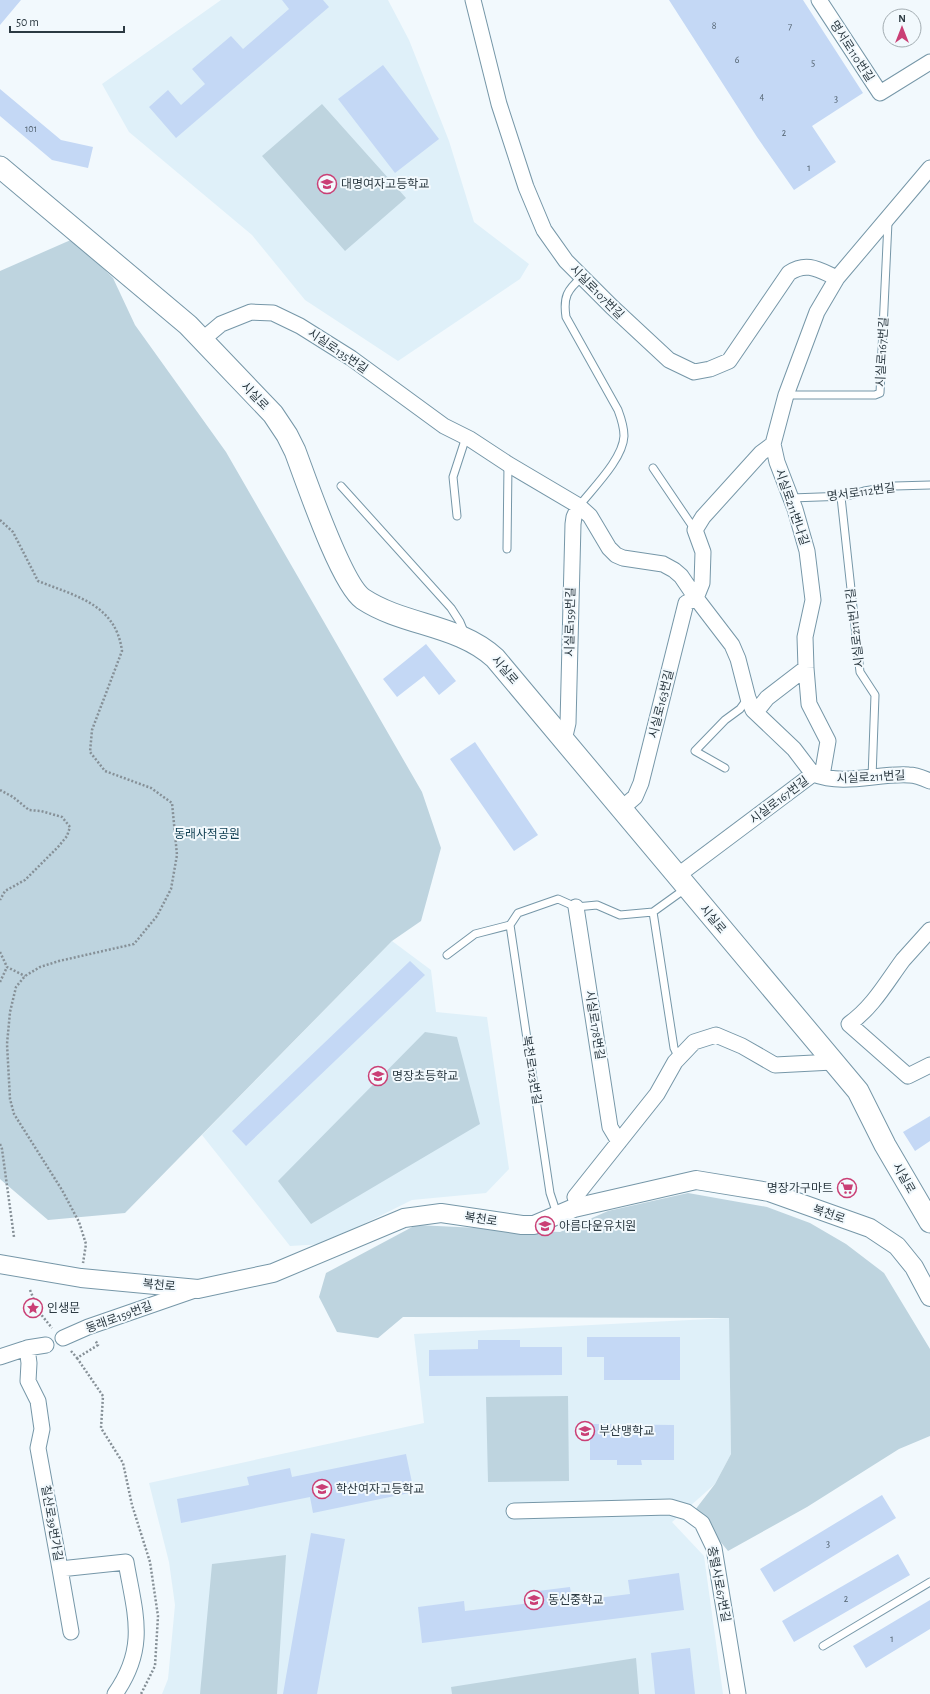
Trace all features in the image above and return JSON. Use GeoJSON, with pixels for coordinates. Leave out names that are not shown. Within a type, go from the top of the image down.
{"type":"FeatureCollection","features":[{"type":"Feature","properties":{"kind":"main road","name":"시실로"},"geometry":{"type":"LineString","coordinates":[[0,167],[188,325],[273,414],[287,435],[345,576],[362,598],[378,607],[466,638],[487,650],[495,658],[858,1091],[885,1145],[930,1222]]}},
{"type":"Feature","properties":{"kind":"street","name":"시실로107번길"},"geometry":{"type":"LineString","coordinates":[[473,0],[499,104],[526,186],[544,230],[566,261],[669,360],[694,372],[710,369],[729,361],[782,281],[797,267],[815,268],[837,278]]}},
{"type":"Feature","properties":{"kind":"street","name":"명서로110번길"},"geometry":{"type":"LineString","coordinates":[[819,0],[880,93],[930,62]]}},
{"type":"Feature","properties":{"kind":"street"},"geometry":{"type":"LineString","coordinates":[[696,598],[702,583],[703,552],[695,530],[703,518],[761,453],[773,444],[786,395],[817,312],[837,278],[930,168]]}},
{"type":"Feature","properties":{"kind":"street","name":"시실로135번길"},"geometry":{"type":"LineString","coordinates":[[202,340],[221,324],[231,318],[252,312],[273,313],[300,326],[351,358],[444,426],[466,437],[579,506],[590,516],[609,548],[616,555],[623,558],[663,564],[674,570],[681,576],[696,598]]}},
{"type":"Feature","properties":{"kind":"street","name":"시실로211번나길"},"geometry":{"type":"LineString","coordinates":[[773,444],[777,462],[791,498],[807,551],[813,600],[805,637],[809,704],[828,741],[822,770],[813,774]]}},
{"type":"Feature","properties":{"kind":"street","name":"시실로159번길"},"geometry":{"type":"LineString","coordinates":[[564,740],[568,723],[573,524],[574,517],[579,506]]}},
{"type":"Feature","properties":{"kind":"street","name":"시실로167번길"},"geometry":{"type":"LineString","coordinates":[[682,882],[813,774],[794,749],[756,712],[748,698],[738,659],[732,645],[696,598]]}},
{"type":"Feature","properties":{"kind":"street","name":"시실로163번길"},"geometry":{"type":"LineString","coordinates":[[621,809],[635,797],[641,783],[686,603],[696,598]]}},
{"type":"Feature","properties":{"kind":"street"},"geometry":{"type":"LineString","coordinates":[[756,712],[767,698],[806,668]]}},
{"type":"Feature","properties":{"kind":"street","name":"시실로211번길"},"geometry":{"type":"LineString","coordinates":[[813,774],[826,779],[910,775],[930,781]]}},
{"type":"Feature","properties":{"kind":"street","name":"시실로178번길"},"geometry":{"type":"LineString","coordinates":[[576,907],[610,1127],[619,1142]]}},
{"type":"Feature","properties":{"kind":"street"},"geometry":{"type":"LineString","coordinates":[[930,930],[903,961],[882,992],[861,1016],[849,1024],[908,1076],[930,1065]]}},
{"type":"Feature","properties":{"kind":"street"},"geometry":{"type":"LineString","coordinates":[[579,1206],[575,1197],[656,1094],[679,1058],[694,1042],[716,1036],[742,1046],[775,1065],[833,1062]]}},
{"type":"Feature","properties":{"kind":"street","name":"복천로"},"geometry":{"type":"LineString","coordinates":[[0,1264],[81,1278],[198,1289],[273,1273],[404,1218],[441,1213],[522,1225],[534,1225],[579,1206],[696,1180],[769,1192],[870,1228],[897,1246],[914,1267],[930,1296]]}},
{"type":"Feature","properties":{"kind":"street","name":"동래로159번길"},"geometry":{"type":"LineString","coordinates":[[63,1338],[88,1327],[198,1289]]}},
{"type":"Feature","properties":{"kind":"street"},"geometry":{"type":"LineString","coordinates":[[0,1358],[27,1348],[46,1345]]}},
{"type":"Feature","properties":{"kind":"street","name":"칠산로39번가길"},"geometry":{"type":"LineString","coordinates":[[27,1348],[29,1363],[28,1381],[38,1401],[42,1429],[38,1448],[60,1569],[126,1562],[137,1624],[136,1650],[127,1677],[115,1694]]}},
{"type":"Feature","properties":{"kind":"street","name":"충렬사로67번길"},"geometry":{"type":"LineString","coordinates":[[514,1511],[670,1507],[687,1512],[702,1523],[714,1548],[738,1694]]}},
{"type":"Feature","properties":{"kind":"street"},"geometry":{"type":"LineString","coordinates":[[60,1569],[71,1632]]}},
{"type":"Feature","properties":{"kind":"lane","name":"시실로167번길"},"geometry":{"type":"LineString","coordinates":[[786,395],[875,395],[880,393],[888,217]]}},
{"type":"Feature","properties":{"kind":"lane"},"geometry":{"type":"LineString","coordinates":[[579,506],[618,456],[624,437],[623,425],[618,410],[566,317],[565,308],[568,291],[582,277]]}},
{"type":"Feature","properties":{"kind":"lane"},"geometry":{"type":"LineString","coordinates":[[457,516],[453,477],[466,437]]}},
{"type":"Feature","properties":{"kind":"lane"},"geometry":{"type":"LineString","coordinates":[[507,549],[508,464]]}},
{"type":"Feature","properties":{"kind":"lane"},"geometry":{"type":"LineString","coordinates":[[653,468],[695,530]]}},
{"type":"Feature","properties":{"kind":"lane","name":"명서로112번길"},"geometry":{"type":"LineString","coordinates":[[791,498],[841,497],[894,486],[930,485]]}},
{"type":"Feature","properties":{"kind":"lane"},"geometry":{"type":"LineString","coordinates":[[341,486],[451,608],[460,622],[466,638]]}},
{"type":"Feature","properties":{"kind":"lane","name":"시실로211번가길"},"geometry":{"type":"LineString","coordinates":[[841,497],[860,672],[875,695],[872,778]]}},
{"type":"Feature","properties":{"kind":"lane"},"geometry":{"type":"LineString","coordinates":[[725,768],[695,751],[725,720],[740,709],[748,698]]}},
{"type":"Feature","properties":{"kind":"lane"},"geometry":{"type":"LineString","coordinates":[[447,955],[475,934],[510,924],[518,913],[558,899],[576,907],[597,905],[620,915],[653,912],[682,882]]}},
{"type":"Feature","properties":{"kind":"lane"},"geometry":{"type":"LineString","coordinates":[[653,912],[674,1048],[679,1058]]}},
{"type":"Feature","properties":{"kind":"lane","name":"복천로123번길"},"geometry":{"type":"LineString","coordinates":[[510,924],[550,1193],[557,1215]]}},
{"type":"Feature","properties":{"kind":"lane"},"geometry":{"type":"LineString","coordinates":[[823,1646],[930,1582]]}},
{"type":"Feature","properties":{"kind":"path"},"geometry":{"type":"LineString","coordinates":[[0,520],[13,532],[38,581],[87,601],[101,610],[110,618],[120,639],[122,651],[92,730],[90,752],[105,770],[152,788],[172,803],[177,855],[171,889],[157,916],[134,944],[59,961],[40,967],[25,976],[16,987],[10,1012],[7,1044],[10,1099],[14,1114],[50,1170],[79,1222],[86,1244],[81,1278]]}},
{"type":"Feature","properties":{"kind":"path"},"geometry":{"type":"LineString","coordinates":[[0,790],[13,797],[29,810],[41,811],[62,817],[70,827],[67,836],[58,847],[25,880],[5,891],[0,900]]}},
{"type":"Feature","properties":{"kind":"path"},"geometry":{"type":"LineString","coordinates":[[0,952],[7,967],[25,976]]}},
{"type":"Feature","properties":{"kind":"path"},"geometry":{"type":"LineString","coordinates":[[0,982],[7,967]]}},
{"type":"Feature","properties":{"kind":"path"},"geometry":{"type":"LineString","coordinates":[[0,1144],[2,1149],[14,1237]]}},
{"type":"Feature","properties":{"kind":"path"},"geometry":{"type":"LineString","coordinates":[[77,1358],[103,1396],[101,1428],[123,1462],[132,1505],[150,1562],[158,1616],[155,1666],[141,1694]]}},
{"type":"Feature","properties":{"kind":"shaded area","name":"대명여자고등학교"},"geometry":{"type":"Polygon","coordinates":[[[221,0],[388,0],[409,40],[449,141],[474,222],[529,264],[520,279],[398,361],[305,300],[252,235],[129,132],[102,84],[221,0]]]}},
{"type":"Feature","properties":{"kind":"shaded area","name":"명장초등학교"},"geometry":{"type":"Polygon","coordinates":[[[392,941],[431,970],[436,1012],[487,1017],[509,1169],[486,1193],[412,1200],[323,1244],[290,1246],[202,1135],[392,941]]]}},
{"type":"Feature","properties":{"kind":"shaded area"},"geometry":{"type":"Polygon","coordinates":[[[729,1318],[731,1454],[715,1484],[672,1522],[704,1556],[723,1694],[162,1694],[168,1679],[175,1605],[169,1562],[149,1483],[424,1423],[414,1334],[729,1318]]]}},
{"type":"Feature","properties":{"kind":"green space"},"geometry":{"type":"Polygon","coordinates":[[[322,104],[406,198],[345,251],[262,156],[322,104]]]}},
{"type":"Feature","properties":{"kind":"green space","name":"동래사적공원"},"geometry":{"type":"Polygon","coordinates":[[[73,239],[113,278],[135,325],[226,452],[422,792],[441,848],[421,921],[392,941],[125,1213],[48,1220],[0,1179],[0,271],[73,239]]]}},
{"type":"Feature","properties":{"kind":"green space"},"geometry":{"type":"Polygon","coordinates":[[[425,1032],[457,1037],[480,1124],[311,1224],[278,1181],[425,1032]]]}},
{"type":"Feature","properties":{"kind":"green space"},"geometry":{"type":"Polygon","coordinates":[[[688,1193],[767,1207],[810,1223],[846,1244],[884,1273],[930,1349],[930,1436],[899,1449],[807,1507],[728,1551],[695,1510],[715,1484],[731,1454],[729,1318],[403,1317],[378,1338],[337,1332],[319,1297],[326,1273],[416,1225],[560,1232],[608,1211],[688,1193]]]}},
{"type":"Feature","properties":{"kind":"green space"},"geometry":{"type":"Polygon","coordinates":[[[568,1396],[569,1481],[488,1482],[486,1397],[568,1396]]]}},
{"type":"Feature","properties":{"kind":"green space"},"geometry":{"type":"Polygon","coordinates":[[[286,1555],[277,1694],[200,1694],[212,1564],[286,1555]]]}},
{"type":"Feature","properties":{"kind":"green space"},"geometry":{"type":"Polygon","coordinates":[[[636,1658],[639,1694],[452,1694],[451,1687],[636,1658]]]}},
{"type":"Feature","properties":{"kind":"building"},"geometry":{"type":"Polygon","coordinates":[[[0,0],[21,0],[0,25],[0,0]]]}},
{"type":"Feature","properties":{"kind":"building"},"geometry":{"type":"Polygon","coordinates":[[[282,0],[323,0],[329,7],[176,138],[149,107],[168,90],[181,105],[205,84],[192,69],[231,36],[243,49],[289,9],[282,0]]]}},
{"type":"Feature","properties":{"kind":"building"},"geometry":{"type":"Polygon","coordinates":[[[669,0],[803,0],[863,93],[812,126],[836,162],[794,190],[757,137],[669,0]]]}},
{"type":"Feature","properties":{"kind":"building"},"geometry":{"type":"Polygon","coordinates":[[[383,65],[439,139],[395,173],[338,99],[383,65]]]}},
{"type":"Feature","properties":{"kind":"building"},"geometry":{"type":"Polygon","coordinates":[[[0,89],[61,140],[93,147],[88,168],[52,160],[0,116],[0,89]]]}},
{"type":"Feature","properties":{"kind":"building"},"geometry":{"type":"Polygon","coordinates":[[[426,644],[456,681],[439,695],[424,676],[397,697],[383,679],[426,644]]]}},
{"type":"Feature","properties":{"kind":"building"},"geometry":{"type":"Polygon","coordinates":[[[475,742],[538,835],[514,851],[450,759],[475,742]]]}},
{"type":"Feature","properties":{"kind":"building"},"geometry":{"type":"Polygon","coordinates":[[[410,961],[425,975],[246,1146],[232,1131],[410,961]]]}},
{"type":"Feature","properties":{"kind":"building"},"geometry":{"type":"Polygon","coordinates":[[[930,1116],[930,1141],[915,1151],[903,1132],[930,1116]]]}},
{"type":"Feature","properties":{"kind":"building"},"geometry":{"type":"Polygon","coordinates":[[[587,1337],[680,1337],[680,1380],[604,1380],[604,1357],[587,1357],[587,1337]]]}},
{"type":"Feature","properties":{"kind":"building"},"geometry":{"type":"Polygon","coordinates":[[[478,1340],[520,1340],[520,1347],[562,1347],[562,1375],[429,1376],[429,1350],[478,1349],[478,1340]]]}},
{"type":"Feature","properties":{"kind":"building"},"geometry":{"type":"Polygon","coordinates":[[[590,1424],[674,1425],[674,1460],[641,1460],[642,1465],[617,1465],[617,1460],[590,1460],[590,1424]]]}},
{"type":"Feature","properties":{"kind":"building","name":"학산여자고등학교"},"geometry":{"type":"Polygon","coordinates":[[[406,1454],[414,1492],[313,1513],[310,1497],[181,1523],[177,1499],[249,1485],[247,1477],[290,1468],[292,1477],[406,1454]]]}},
{"type":"Feature","properties":{"kind":"building"},"geometry":{"type":"Polygon","coordinates":[[[882,1495],[896,1518],[774,1592],[760,1569],[882,1495]]]}},
{"type":"Feature","properties":{"kind":"building"},"geometry":{"type":"Polygon","coordinates":[[[311,1533],[345,1539],[317,1694],[283,1694],[311,1533]]]}},
{"type":"Feature","properties":{"kind":"building"},"geometry":{"type":"Polygon","coordinates":[[[898,1554],[910,1575],[794,1642],[782,1621],[898,1554]]]}},
{"type":"Feature","properties":{"kind":"building"},"geometry":{"type":"Polygon","coordinates":[[[679,1573],[684,1610],[422,1643],[418,1607],[464,1601],[465,1611],[531,1603],[530,1592],[570,1587],[572,1601],[630,1594],[628,1580],[679,1573]]]}},
{"type":"Feature","properties":{"kind":"building"},"geometry":{"type":"Polygon","coordinates":[[[930,1600],[930,1629],[866,1668],[853,1646],[930,1600]]]}},
{"type":"Feature","properties":{"kind":"building"},"geometry":{"type":"Polygon","coordinates":[[[690,1648],[695,1694],[655,1694],[651,1653],[690,1648]]]}},
{"type":"Feature","properties":{"kind":"place","name":"대명여자고등학교"},"geometry":{"type":"Point","coordinates":[327,184]}},
{"type":"Feature","properties":{"kind":"place","name":"명장초등학교"},"geometry":{"type":"Point","coordinates":[378,1076]}},
{"type":"Feature","properties":{"kind":"place","name":"명장가구마트"},"geometry":{"type":"Point","coordinates":[847,1188]}},
{"type":"Feature","properties":{"kind":"place","name":"아름다운유치원"},"geometry":{"type":"Point","coordinates":[545,1226]}},
{"type":"Feature","properties":{"kind":"place","name":"인생문"},"geometry":{"type":"Point","coordinates":[33,1308]}},
{"type":"Feature","properties":{"kind":"place","name":"부산맹학교"},"geometry":{"type":"Point","coordinates":[585,1431]}},
{"type":"Feature","properties":{"kind":"place","name":"학산여자고등학교"},"geometry":{"type":"Point","coordinates":[322,1489]}},
{"type":"Feature","properties":{"kind":"place","name":"동신중학교"},"geometry":{"type":"Point","coordinates":[534,1600]}}]}
